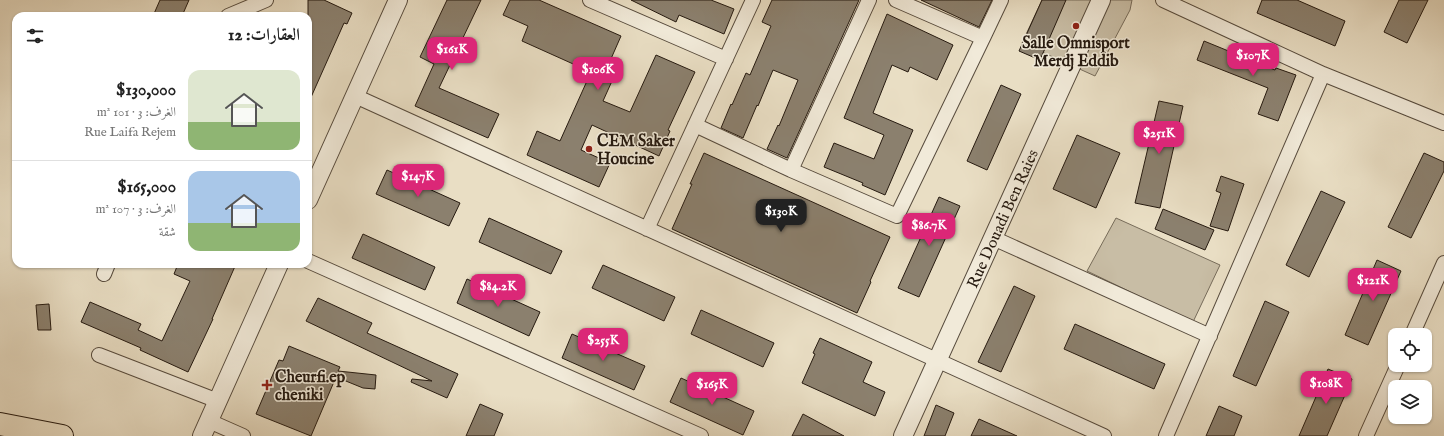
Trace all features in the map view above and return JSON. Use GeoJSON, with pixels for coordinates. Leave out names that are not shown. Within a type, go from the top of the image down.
{"type":"FeatureCollection","features":[{"type":"Feature","properties":{"kind":"highway"},"geometry":{"type":"LineString","coordinates":[[0,424],[62,436]]}},
{"type":"Feature","properties":{"kind":"street"},"geometry":{"type":"LineString","coordinates":[[238,12],[266,0]]}},
{"type":"Feature","properties":{"kind":"street"},"geometry":{"type":"LineString","coordinates":[[312,191],[398,0]]}},
{"type":"Feature","properties":{"kind":"street"},"geometry":{"type":"LineString","coordinates":[[590,0],[726,59]]}},
{"type":"Feature","properties":{"kind":"street"},"geometry":{"type":"LineString","coordinates":[[647,229],[753,0]]}},
{"type":"Feature","properties":{"kind":"street"},"geometry":{"type":"LineString","coordinates":[[792,170],[869,0]]}},
{"type":"Feature","properties":{"kind":"street"},"geometry":{"type":"LineString","coordinates":[[896,0],[983,38]]}},
{"type":"Feature","properties":{"kind":"street"},"geometry":{"type":"LineString","coordinates":[[695,125],[897,216],[1001,0]]}},
{"type":"Feature","properties":{"kind":"street","name":"Rue Douadi Ben Raies"},"geometry":{"type":"LineString","coordinates":[[903,436],[1101,0]]}},
{"type":"Feature","properties":{"kind":"street"},"geometry":{"type":"LineString","coordinates":[[1163,0],[1323,74],[1444,123]]}},
{"type":"Feature","properties":{"kind":"street"},"geometry":{"type":"LineString","coordinates":[[1166,436],[1323,74]]}},
{"type":"Feature","properties":{"kind":"street"},"geometry":{"type":"LineString","coordinates":[[354,96],[1104,436]]}},
{"type":"Feature","properties":{"kind":"street"},"geometry":{"type":"LineString","coordinates":[[993,238],[1210,336]]}},
{"type":"Feature","properties":{"kind":"street"},"geometry":{"type":"LineString","coordinates":[[312,263],[701,436]]}},
{"type":"Feature","properties":{"kind":"street"},"geometry":{"type":"LineString","coordinates":[[1415,328],[1444,263]]}},
{"type":"Feature","properties":{"kind":"street"},"geometry":{"type":"LineString","coordinates":[[243,436],[206,429],[277,268]]}},
{"type":"Feature","properties":{"kind":"street"},"geometry":{"type":"LineString","coordinates":[[99,355],[218,401]]}},
{"type":"Feature","properties":{"kind":"street"},"geometry":{"type":"LineString","coordinates":[[1366,436],[1395,372]]}},
{"type":"Feature","properties":{"kind":"shaded area","name":"Salle Omnisport Merdj Eddib"},"geometry":{"type":"Polygon","coordinates":[[[1042,0],[1132,0],[1130,10],[1095,76],[1022,43],[1042,0]]]}},
{"type":"Feature","properties":{"kind":"shaded area"},"geometry":{"type":"Polygon","coordinates":[[[1116,218],[1220,265],[1193,322],[1087,271],[1116,218]]]}},
{"type":"Feature","properties":{"kind":"building"},"geometry":{"type":"Polygon","coordinates":[[[160,0],[189,0],[184,12],[155,12],[160,0]]]}},
{"type":"Feature","properties":{"kind":"building"},"geometry":{"type":"Polygon","coordinates":[[[308,0],[324,0],[352,13],[347,24],[344,23],[312,95],[312,12],[308,12],[308,0]]]}},
{"type":"Feature","properties":{"kind":"building"},"geometry":{"type":"Polygon","coordinates":[[[447,0],[481,0],[439,88],[499,114],[488,138],[415,106],[434,64],[420,57],[447,0]]]}},
{"type":"Feature","properties":{"kind":"building"},"geometry":{"type":"Polygon","coordinates":[[[510,0],[539,0],[621,36],[603,77],[612,81],[603,101],[630,112],[656,55],[695,72],[668,130],[670,131],[659,156],[592,125],[581,150],[610,163],[599,187],[527,155],[537,131],[560,141],[591,72],[522,41],[528,26],[503,15],[510,0]]]}},
{"type":"Feature","properties":{"kind":"building"},"geometry":{"type":"Polygon","coordinates":[[[631,0],[711,0],[734,9],[724,34],[679,15],[676,22],[631,0]]]}},
{"type":"Feature","properties":{"kind":"building"},"geometry":{"type":"Polygon","coordinates":[[[772,0],[859,0],[787,158],[767,149],[778,125],[779,126],[798,80],[773,70],[743,138],[721,128],[746,73],[750,75],[771,26],[762,22],[772,0]]]}},
{"type":"Feature","properties":{"kind":"building"},"geometry":{"type":"Polygon","coordinates":[[[921,0],[992,0],[979,27],[921,0]]]}},
{"type":"Feature","properties":{"kind":"building"},"geometry":{"type":"Polygon","coordinates":[[[1042,0],[1066,0],[1040,60],[1019,51],[1042,0]]]}},
{"type":"Feature","properties":{"kind":"building"},"geometry":{"type":"Polygon","coordinates":[[[1262,0],[1297,0],[1345,21],[1335,46],[1257,13],[1262,0]]]}},
{"type":"Feature","properties":{"kind":"building"},"geometry":{"type":"Polygon","coordinates":[[[1399,0],[1428,0],[1407,43],[1384,32],[1399,0]]]}},
{"type":"Feature","properties":{"kind":"building"},"geometry":{"type":"Polygon","coordinates":[[[887,14],[953,45],[937,80],[910,67],[908,72],[892,65],[873,113],[913,130],[885,195],[862,185],[863,183],[824,167],[834,143],[874,159],[884,135],[844,118],[887,14]]]}},
{"type":"Feature","properties":{"kind":"building"},"geometry":{"type":"Polygon","coordinates":[[[1204,41],[1275,70],[1276,68],[1296,75],[1278,121],[1258,114],[1268,88],[1197,60],[1204,41]]]}},
{"type":"Feature","properties":{"kind":"building"},"geometry":{"type":"Polygon","coordinates":[[[1001,85],[1021,94],[987,170],[967,161],[1001,85]]]}},
{"type":"Feature","properties":{"kind":"building"},"geometry":{"type":"Polygon","coordinates":[[[1159,101],[1183,106],[1160,208],[1135,203],[1159,101]]]}},
{"type":"Feature","properties":{"kind":"building"},"geometry":{"type":"Polygon","coordinates":[[[1077,135],[1120,153],[1096,208],[1053,189],[1077,135]]]}},
{"type":"Feature","properties":{"kind":"building"},"geometry":{"type":"Polygon","coordinates":[[[704,153],[890,237],[857,313],[672,229],[704,153]]]}},
{"type":"Feature","properties":{"kind":"building"},"geometry":{"type":"Polygon","coordinates":[[[1424,153],[1444,162],[1444,171],[1411,238],[1388,227],[1424,153]]]}},
{"type":"Feature","properties":{"kind":"building"},"geometry":{"type":"Polygon","coordinates":[[[387,170],[460,203],[449,226],[376,194],[387,170]]]}},
{"type":"Feature","properties":{"kind":"building"},"geometry":{"type":"Polygon","coordinates":[[[1221,176],[1244,184],[1228,231],[1210,226],[1221,193],[1216,191],[1221,176]]]}},
{"type":"Feature","properties":{"kind":"building"},"geometry":{"type":"Polygon","coordinates":[[[1321,191],[1345,202],[1309,277],[1286,265],[1321,191]]]}},
{"type":"Feature","properties":{"kind":"building"},"geometry":{"type":"Polygon","coordinates":[[[939,197],[960,206],[919,297],[898,288],[939,197]]]}},
{"type":"Feature","properties":{"kind":"building"},"geometry":{"type":"Polygon","coordinates":[[[1163,209],[1214,230],[1205,250],[1155,229],[1163,209]]]}},
{"type":"Feature","properties":{"kind":"building"},"geometry":{"type":"Polygon","coordinates":[[[489,218],[562,251],[551,274],[479,242],[489,218]]]}},
{"type":"Feature","properties":{"kind":"building"},"geometry":{"type":"Polygon","coordinates":[[[363,234],[435,267],[425,290],[352,258],[363,234]]]}},
{"type":"Feature","properties":{"kind":"building"},"geometry":{"type":"Polygon","coordinates":[[[1377,260],[1401,271],[1368,345],[1345,335],[1377,260]]]}},
{"type":"Feature","properties":{"kind":"building"},"geometry":{"type":"Polygon","coordinates":[[[603,265],[675,297],[664,321],[592,288],[603,265]]]}},
{"type":"Feature","properties":{"kind":"building"},"geometry":{"type":"Polygon","coordinates":[[[176,268],[234,268],[213,319],[188,372],[140,350],[141,348],[81,322],[90,302],[141,324],[138,330],[162,341],[190,281],[174,274],[176,268]]]}},
{"type":"Feature","properties":{"kind":"building"},"geometry":{"type":"Polygon","coordinates":[[[467,279],[540,312],[529,336],[457,303],[467,279]]]}},
{"type":"Feature","properties":{"kind":"building"},"geometry":{"type":"Polygon","coordinates":[[[1014,286],[1035,296],[1001,372],[978,362],[1014,286]]]}},
{"type":"Feature","properties":{"kind":"building"},"geometry":{"type":"Polygon","coordinates":[[[318,298],[372,323],[367,333],[458,374],[447,398],[411,382],[412,379],[432,381],[306,321],[318,298]]]}},
{"type":"Feature","properties":{"kind":"building"},"geometry":{"type":"Polygon","coordinates":[[[1265,301],[1289,312],[1256,386],[1233,376],[1265,301]]]}},
{"type":"Feature","properties":{"kind":"building"},"geometry":{"type":"Polygon","coordinates":[[[49,304],[51,330],[38,330],[36,305],[49,304]]]}},
{"type":"Feature","properties":{"kind":"building"},"geometry":{"type":"Polygon","coordinates":[[[701,310],[774,343],[763,367],[691,334],[701,310]]]}},
{"type":"Feature","properties":{"kind":"building"},"geometry":{"type":"Polygon","coordinates":[[[1075,324],[1165,364],[1154,389],[1064,349],[1075,324]]]}},
{"type":"Feature","properties":{"kind":"building"},"geometry":{"type":"Polygon","coordinates":[[[572,334],[645,366],[634,390],[562,358],[572,334]]]}},
{"type":"Feature","properties":{"kind":"building"},"geometry":{"type":"Polygon","coordinates":[[[820,338],[872,362],[863,382],[885,392],[875,416],[802,383],[815,354],[813,353],[820,338]]]}},
{"type":"Feature","properties":{"kind":"building"},"geometry":{"type":"Polygon","coordinates":[[[289,346],[340,367],[338,371],[376,375],[375,389],[363,388],[336,377],[311,436],[256,414],[279,360],[283,361],[289,346]]]}},
{"type":"Feature","properties":{"kind":"building"},"geometry":{"type":"Polygon","coordinates":[[[1328,369],[1352,379],[1327,436],[1299,436],[1328,369]]]}},
{"type":"Feature","properties":{"kind":"building"},"geometry":{"type":"Polygon","coordinates":[[[681,378],[754,411],[743,435],[670,402],[681,378]]]}},
{"type":"Feature","properties":{"kind":"building"},"geometry":{"type":"Polygon","coordinates":[[[480,404],[503,414],[494,436],[466,436],[480,404]]]}},
{"type":"Feature","properties":{"kind":"building"},"geometry":{"type":"Polygon","coordinates":[[[936,405],[954,413],[945,436],[924,436],[936,405]]]}},
{"type":"Feature","properties":{"kind":"building"},"geometry":{"type":"Polygon","coordinates":[[[1219,406],[1242,416],[1234,436],[1206,436],[1219,406]]]}},
{"type":"Feature","properties":{"kind":"building"},"geometry":{"type":"Polygon","coordinates":[[[803,414],[844,436],[792,436],[803,414]]]}},
{"type":"Feature","properties":{"kind":"building"},"geometry":{"type":"Polygon","coordinates":[[[979,419],[1017,436],[971,436],[979,419]]]}},
{"type":"Feature","properties":{"kind":"place","name":"Salle Omnisport Merdj Eddib"},"geometry":{"type":"Point","coordinates":[1076,26]}},
{"type":"Feature","properties":{"kind":"place","name":"CEM Saker Houcine"},"geometry":{"type":"Point","coordinates":[589,149]}},
{"type":"Feature","properties":{"kind":"place","name":"Cheurfi.ep cheniki"},"geometry":{"type":"Point","coordinates":[267,385]}}]}
